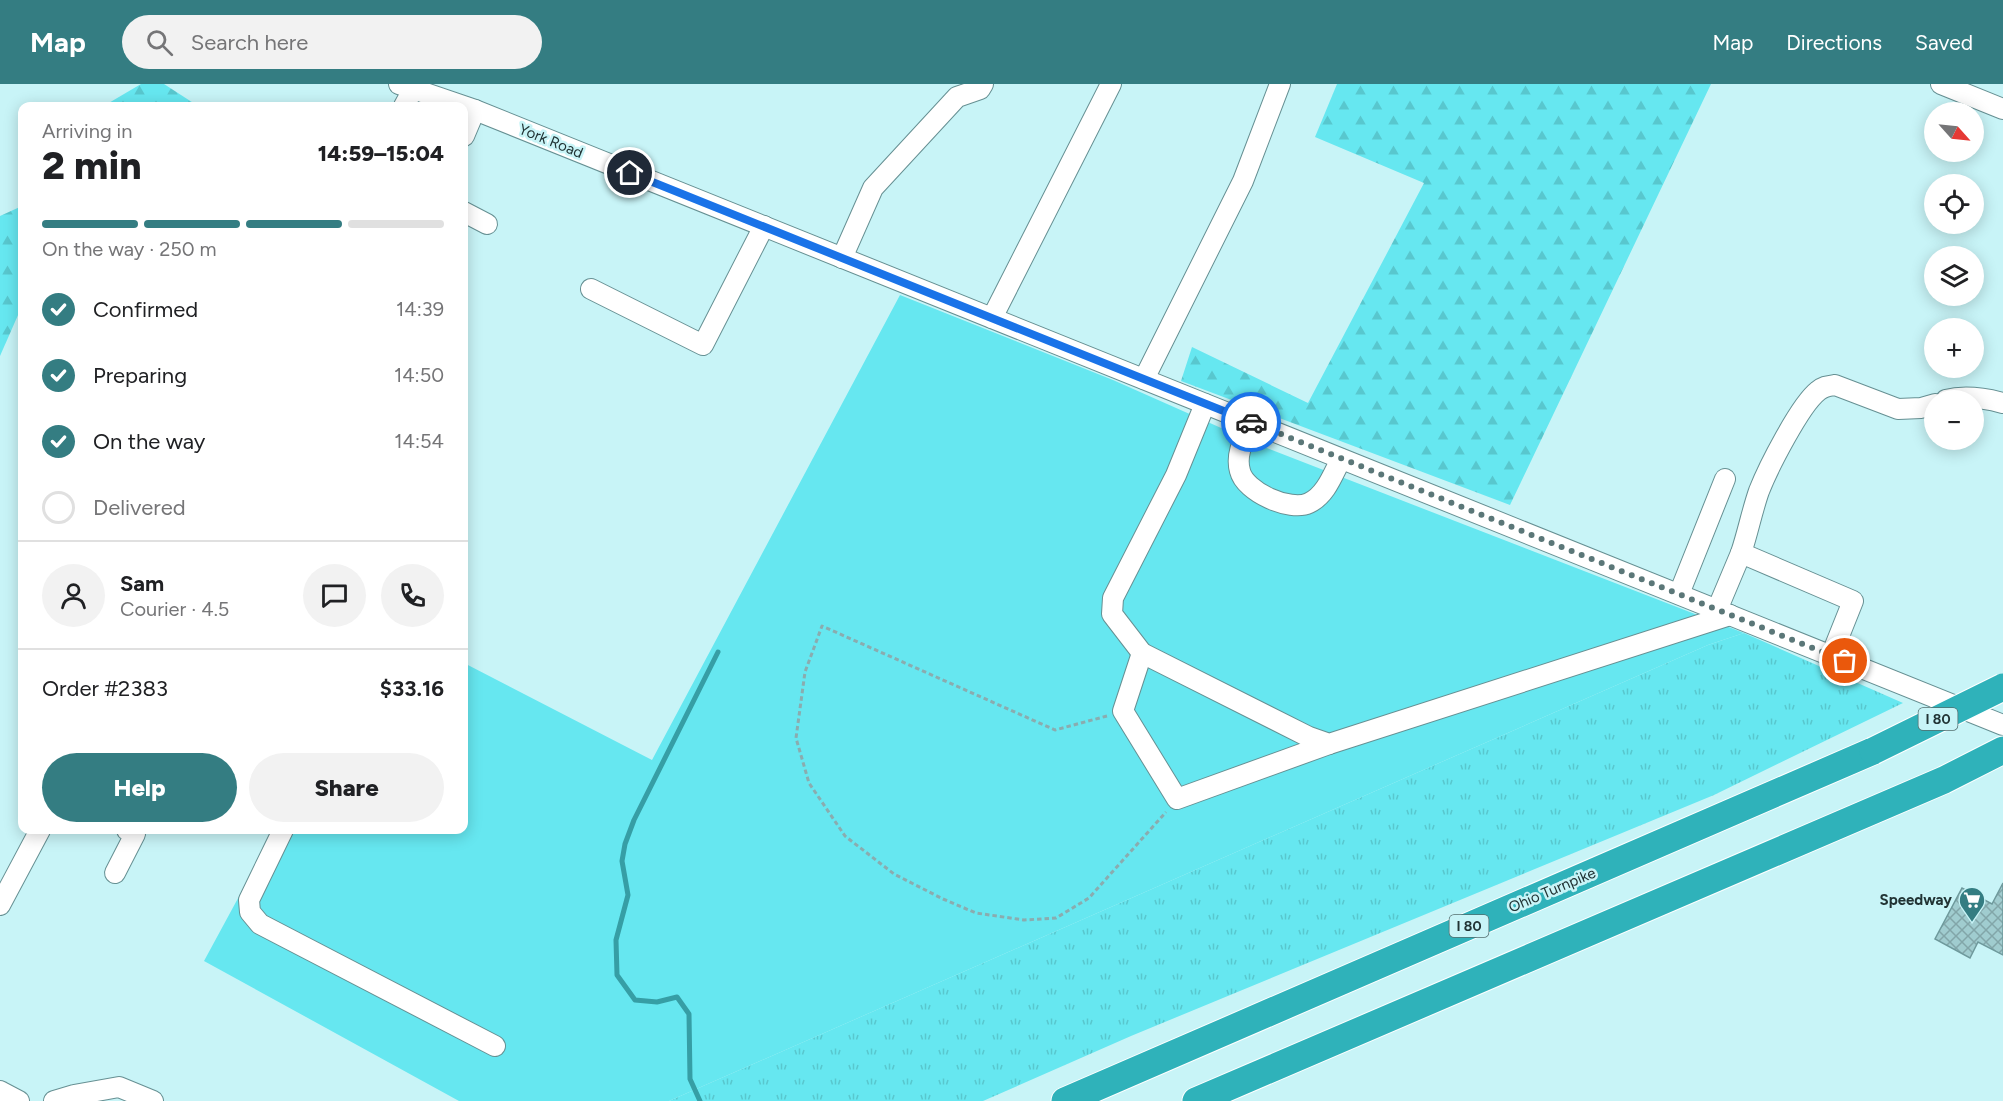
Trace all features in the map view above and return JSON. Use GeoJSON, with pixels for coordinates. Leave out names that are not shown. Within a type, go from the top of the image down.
{"type":"FeatureCollection","features":[{"type":"Feature","properties":{"kind":"highway","name":"Ohio Turnpike"},"geometry":{"type":"LineString","coordinates":[[1065,1101],[1873,751],[2003,687]]}},
{"type":"Feature","properties":{"kind":"highway"},"geometry":{"type":"LineString","coordinates":[[1196,1101],[1944,780],[2003,750]]}},
{"type":"Feature","properties":{"kind":"street"},"geometry":{"type":"LineString","coordinates":[[842,258],[873,188],[952,91],[980,89],[983,84]]}},
{"type":"Feature","properties":{"kind":"street"},"geometry":{"type":"LineString","coordinates":[[992,318],[1111,84]]}},
{"type":"Feature","properties":{"kind":"street"},"geometry":{"type":"LineString","coordinates":[[1144,379],[1243,181],[1281,84]]}},
{"type":"Feature","properties":{"kind":"street"},"geometry":{"type":"LineString","coordinates":[[1941,84],[2003,109]]}},
{"type":"Feature","properties":{"kind":"street"},"geometry":{"type":"LineString","coordinates":[[405,102],[410,85]]}},
{"type":"Feature","properties":{"kind":"street","name":"York Road"},"geometry":{"type":"LineString","coordinates":[[410,85],[454,102]]}},
{"type":"Feature","properties":{"kind":"street","name":"York Road"},"geometry":{"type":"LineString","coordinates":[[468,107],[2003,725]]}},
{"type":"Feature","properties":{"kind":"street"},"geometry":{"type":"LineString","coordinates":[[468,127],[475,110]]}},
{"type":"Feature","properties":{"kind":"street"},"geometry":{"type":"LineString","coordinates":[[468,214],[487,224]]}},
{"type":"Feature","properties":{"kind":"street"},"geometry":{"type":"LineString","coordinates":[[591,289],[703,345],[764,226]]}},
{"type":"Feature","properties":{"kind":"street"},"geometry":{"type":"LineString","coordinates":[[1142,653],[1123,711],[1177,800],[1329,744],[1724,612],[1760,488],[1772,462],[1805,405],[1816,392],[1825,386],[1835,385],[1898,409],[1924,407]]}},
{"type":"Feature","properties":{"kind":"street"},"geometry":{"type":"LineString","coordinates":[[1984,398],[2003,403]]}},
{"type":"Feature","properties":{"kind":"street"},"geometry":{"type":"LineString","coordinates":[[1205,404],[1176,475],[1113,598],[1112,614],[1142,653],[1309,737],[1329,744]]}},
{"type":"Feature","properties":{"kind":"street"},"geometry":{"type":"LineString","coordinates":[[1252,423],[1238,452],[1240,471],[1248,486],[1292,507],[1309,503],[1324,492],[1341,459]]}},
{"type":"Feature","properties":{"kind":"street"},"geometry":{"type":"LineString","coordinates":[[1679,594],[1725,479]]}},
{"type":"Feature","properties":{"kind":"street"},"geometry":{"type":"LineString","coordinates":[[1741,553],[1853,601],[1831,656]]}},
{"type":"Feature","properties":{"kind":"street"},"geometry":{"type":"LineString","coordinates":[[0,905],[38,834]]}},
{"type":"Feature","properties":{"kind":"street"},"geometry":{"type":"LineString","coordinates":[[115,873],[135,834]]}},
{"type":"Feature","properties":{"kind":"street"},"geometry":{"type":"LineString","coordinates":[[281,834],[249,900],[250,912],[260,924],[495,1046]]}},
{"type":"Feature","properties":{"kind":"street"},"geometry":{"type":"LineString","coordinates":[[54,1101],[120,1087],[153,1101]]}},
{"type":"Feature","properties":{"kind":"street"},"geometry":{"type":"LineString","coordinates":[[0,1091],[20,1101]]}},
{"type":"Feature","properties":{"kind":"path"},"geometry":{"type":"LineString","coordinates":[[1123,711],[1055,730],[822,626],[805,672],[796,738],[809,783],[845,836],[894,874],[976,913],[1024,920],[1056,918],[1089,898],[1177,800]]}},
{"type":"Feature","properties":{"kind":"green space"},"geometry":{"type":"Polygon","coordinates":[[[141,84],[164,84],[192,102],[110,102],[141,84]]]}},
{"type":"Feature","properties":{"kind":"green space"},"geometry":{"type":"Polygon","coordinates":[[[1337,84],[1711,84],[1510,505],[1181,381],[1192,347],[1308,403],[1424,183],[1315,137],[1337,84]]]}},
{"type":"Feature","properties":{"kind":"green space"},"geometry":{"type":"Polygon","coordinates":[[[18,208],[18,315],[0,356],[0,216],[18,208]]]}},
{"type":"Feature","properties":{"kind":"green space"},"geometry":{"type":"Polygon","coordinates":[[[900,295],[1113,380],[1264,447],[1744,633],[1708,645],[669,1101],[459,1101],[204,961],[273,834],[468,834],[468,665],[652,760],[900,295]]]}},
{"type":"Feature","properties":{"kind":"green space"},"geometry":{"type":"Polygon","coordinates":[[[1744,633],[1903,703],[1714,795],[1131,1036],[983,1101],[669,1101],[1708,645],[1744,633]]]}},
{"type":"Feature","properties":{"kind":"building"},"geometry":{"type":"Polygon","coordinates":[[[2003,883],[2003,955],[1978,942],[1970,958],[1935,939],[1962,888],[1992,904],[2003,883]]]}},
{"type":"Feature","properties":{"kind":"waterway"},"geometry":{"type":"LineString","coordinates":[[700,1101],[690,1079],[689,1014],[677,997],[657,1002],[635,1000],[617,975],[616,940],[628,895],[622,861],[625,844],[634,820],[718,652]]}},
{"type":"Feature","properties":{"kind":"way so far"},"geometry":{"type":"LineString","coordinates":[[1251,422],[1845,661]]}},
{"type":"Feature","properties":{"kind":"place","name":"Speedway"},"geometry":{"type":"Point","coordinates":[1972,923]}},
{"type":"Feature","properties":{"kind":"route"},"geometry":{"type":"LineString","coordinates":[[630,173],[1251,422]]}}]}
